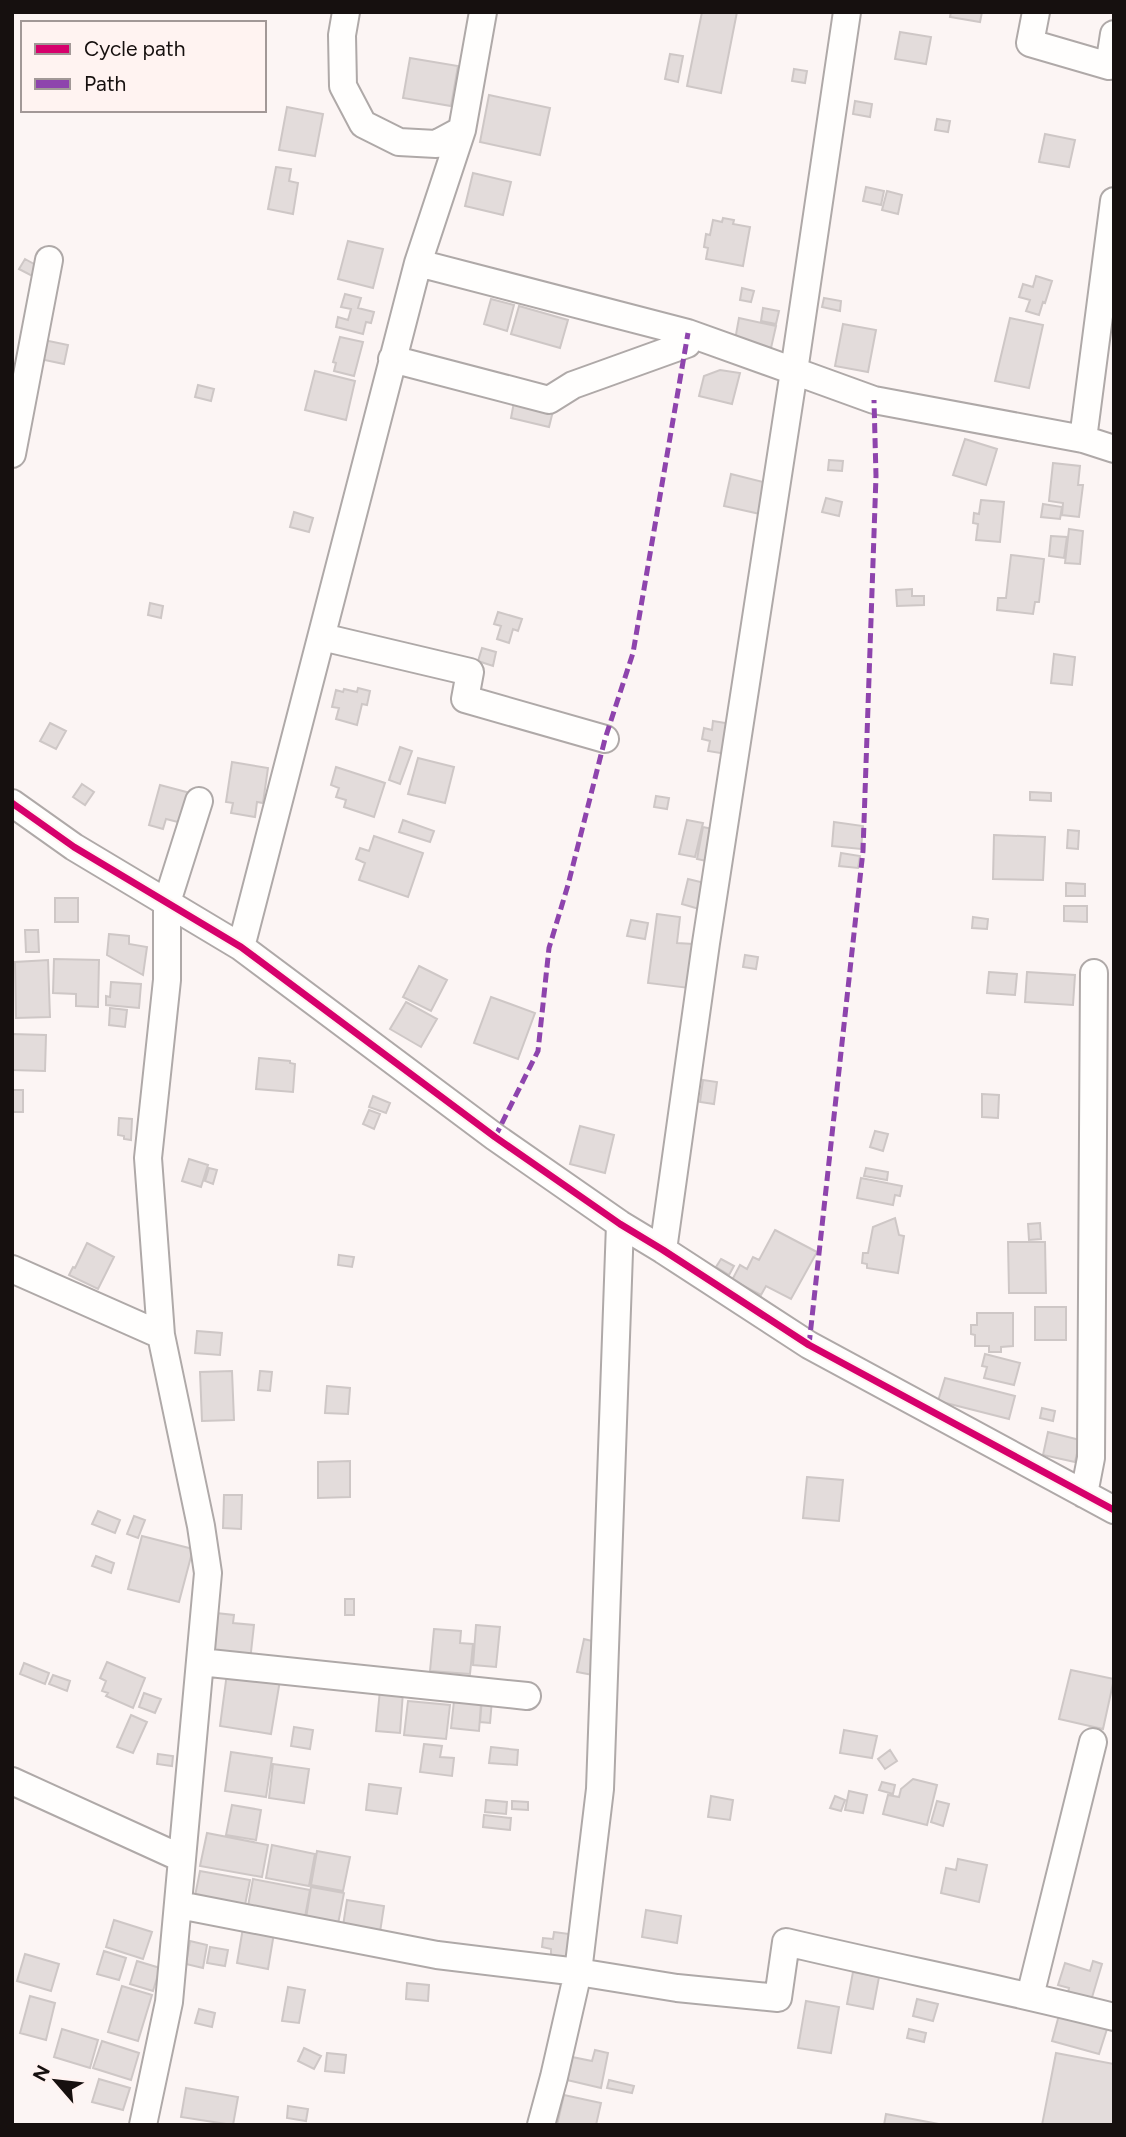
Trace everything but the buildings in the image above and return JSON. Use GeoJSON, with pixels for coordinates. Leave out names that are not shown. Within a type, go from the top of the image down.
{"type":"FeatureCollection","features":[{"type":"Feature","properties":{"kind":"street"},"geometry":{"type":"LineString","coordinates":[[346,12],[342,36],[343,86],[363,124],[399,142],[436,144],[462,130]]}},
{"type":"Feature","properties":{"kind":"street"},"geometry":{"type":"LineString","coordinates":[[241,947],[392,359],[418,263],[462,130],[483,12]]}},
{"type":"Feature","properties":{"kind":"street"},"geometry":{"type":"LineString","coordinates":[[663,1250],[706,943],[846,12]]}},
{"type":"Feature","properties":{"kind":"street"},"geometry":{"type":"LineString","coordinates":[[1036,12],[1030,43],[1110,66],[1114,34]]}},
{"type":"Feature","properties":{"kind":"street"},"geometry":{"type":"LineString","coordinates":[[1083,439],[1113,213]]}},
{"type":"Feature","properties":{"kind":"street"},"geometry":{"type":"LineString","coordinates":[[12,454],[49,260]]}},
{"type":"Feature","properties":{"kind":"street"},"geometry":{"type":"LineString","coordinates":[[418,263],[688,333],[874,400],[1083,439],[1114,449]]}},
{"type":"Feature","properties":{"kind":"street"},"geometry":{"type":"LineString","coordinates":[[392,359],[549,400],[573,385],[687,344]]}},
{"type":"Feature","properties":{"kind":"street"},"geometry":{"type":"LineString","coordinates":[[322,637],[470,672],[465,699],[605,739]]}},
{"type":"Feature","properties":{"kind":"street"},"geometry":{"type":"LineString","coordinates":[[143,2125],[169,2002],[208,1573],[201,1526],[161,1335],[148,1158],[167,980],[167,902],[199,802]]}},
{"type":"Feature","properties":{"kind":"street"},"geometry":{"type":"LineString","coordinates":[[12,803],[74,847],[241,947],[495,1137],[620,1224],[809,1345],[1114,1510]]}},
{"type":"Feature","properties":{"kind":"street"},"geometry":{"type":"LineString","coordinates":[[1084,1494],[1091,1458],[1094,973]]}},
{"type":"Feature","properties":{"kind":"street"},"geometry":{"type":"LineString","coordinates":[[541,2125],[578,1972],[600,1789],[620,1224]]}},
{"type":"Feature","properties":{"kind":"street"},"geometry":{"type":"LineString","coordinates":[[12,1269],[161,1335]]}},
{"type":"Feature","properties":{"kind":"street"},"geometry":{"type":"LineString","coordinates":[[200,1662],[527,1696]]}},
{"type":"Feature","properties":{"kind":"street"},"geometry":{"type":"LineString","coordinates":[[1030,1996],[1093,1742]]}},
{"type":"Feature","properties":{"kind":"street"},"geometry":{"type":"LineString","coordinates":[[12,1781],[181,1858]]}},
{"type":"Feature","properties":{"kind":"street"},"geometry":{"type":"LineString","coordinates":[[179,1905],[437,1955],[578,1972],[677,1988],[778,1998],[786,1942],[1114,2017]]}},
{"type":"Feature","properties":{"kind":"marked path"},"geometry":{"type":"LineString","coordinates":[[495,1137],[538,1051],[549,948],[605,739],[633,653],[688,333]]}},
{"type":"Feature","properties":{"kind":"marked path"},"geometry":{"type":"LineString","coordinates":[[809,1345],[863,851],[876,476],[874,400]]}},
{"type":"Feature","properties":{"kind":"cycle path"},"geometry":{"type":"LineString","coordinates":[[12,803],[74,847],[241,947],[495,1137],[620,1224],[809,1345],[1114,1510]]}}]}
